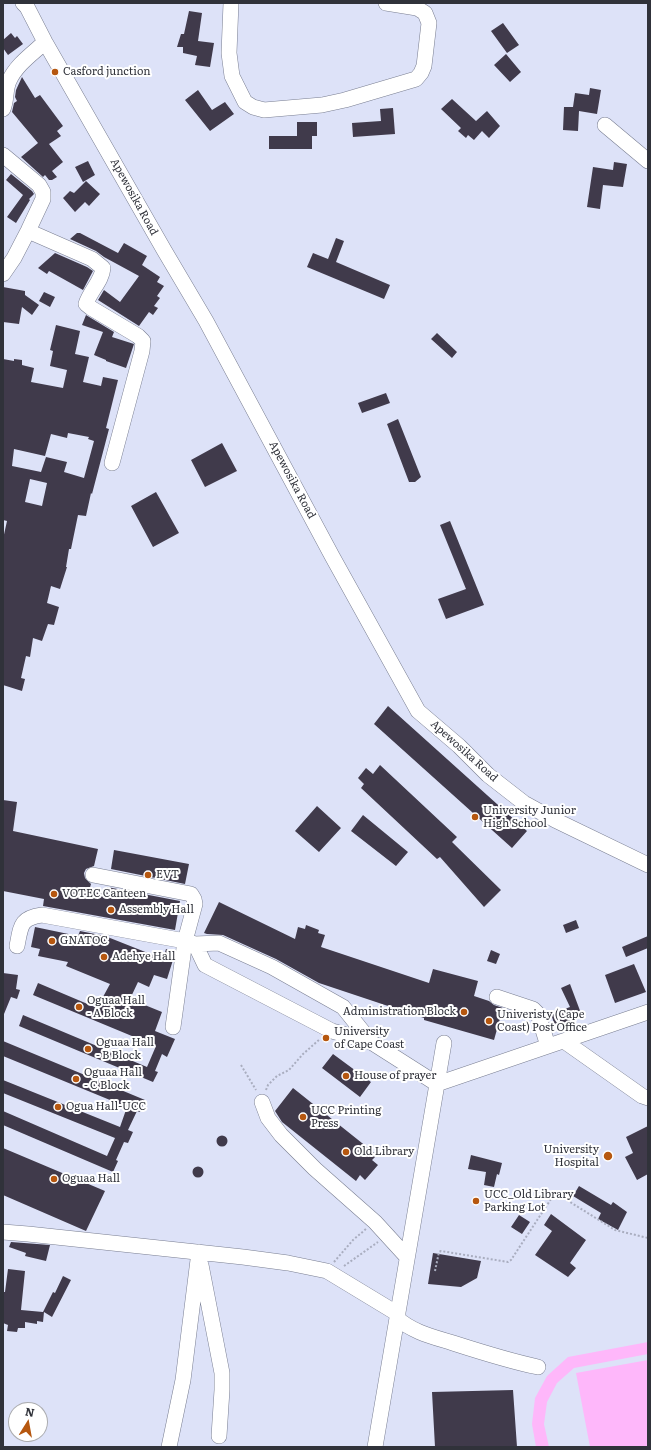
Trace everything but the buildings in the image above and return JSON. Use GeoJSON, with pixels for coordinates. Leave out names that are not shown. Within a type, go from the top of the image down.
{"type":"FeatureCollection","features":[{"type":"Feature","properties":{"kind":"street"},"geometry":{"type":"LineString","coordinates":[[231,3],[229,53],[232,76],[245,102],[253,108],[264,110],[322,105],[345,100],[416,78],[421,74],[424,66],[429,23],[425,13],[417,8],[386,3]]}},
{"type":"Feature","properties":{"kind":"street","name":"Apewosika Road"},"geometry":{"type":"LineString","coordinates":[[25,4],[45,42],[206,321],[332,556],[418,711],[459,746],[488,775],[524,803],[555,820],[648,865]]}},
{"type":"Feature","properties":{"kind":"street"},"geometry":{"type":"LineString","coordinates":[[3,109],[8,82],[24,61],[45,42]]}},
{"type":"Feature","properties":{"kind":"street"},"geometry":{"type":"LineString","coordinates":[[605,125],[648,161]]}},
{"type":"Feature","properties":{"kind":"street"},"geometry":{"type":"LineString","coordinates":[[3,155],[39,185],[43,192],[43,199],[28,232],[5,268]]}},
{"type":"Feature","properties":{"kind":"street"},"geometry":{"type":"LineString","coordinates":[[28,232],[92,259],[103,268],[103,274],[88,297],[86,304],[138,336],[143,341],[142,351],[112,462]]}},
{"type":"Feature","properties":{"kind":"street"},"geometry":{"type":"LineString","coordinates":[[93,876],[191,894],[194,898],[195,904],[190,943],[173,1027]]}},
{"type":"Feature","properties":{"kind":"street"},"geometry":{"type":"LineString","coordinates":[[17,946],[21,925],[27,918],[42,915],[190,943],[219,943],[272,967],[343,1008],[371,1042]]}},
{"type":"Feature","properties":{"kind":"street"},"geometry":{"type":"LineString","coordinates":[[190,943],[205,965],[329,1030],[371,1042],[437,1084]]}},
{"type":"Feature","properties":{"kind":"street"},"geometry":{"type":"LineString","coordinates":[[497,997],[532,1009],[538,1014],[548,1046]]}},
{"type":"Feature","properties":{"kind":"street"},"geometry":{"type":"LineString","coordinates":[[437,1084],[648,1012]]}},
{"type":"Feature","properties":{"kind":"street"},"geometry":{"type":"LineString","coordinates":[[564,1041],[642,1096],[648,1098]]}},
{"type":"Feature","properties":{"kind":"street"},"geometry":{"type":"LineString","coordinates":[[375,1447],[444,1043]]}},
{"type":"Feature","properties":{"kind":"street"},"geometry":{"type":"LineString","coordinates":[[262,1102],[268,1118],[281,1135],[375,1222],[407,1256]]}},
{"type":"Feature","properties":{"kind":"street"},"geometry":{"type":"LineString","coordinates":[[3,1232],[199,1252],[288,1263],[327,1271],[398,1316],[404,1325],[427,1335],[479,1352],[538,1367]]}},
{"type":"Feature","properties":{"kind":"street"},"geometry":{"type":"LineString","coordinates":[[199,1252],[222,1373],[219,1436]]}},
{"type":"Feature","properties":{"kind":"street"},"geometry":{"type":"LineString","coordinates":[[169,1447],[183,1380],[199,1252]]}},
{"type":"Feature","properties":{"kind":"path"},"geometry":{"type":"LineString","coordinates":[[262,1102],[268,1085],[277,1076],[289,1070],[303,1054],[329,1030]]}},
{"type":"Feature","properties":{"kind":"path"},"geometry":{"type":"LineString","coordinates":[[241,1065],[262,1102]]}},
{"type":"Feature","properties":{"kind":"path"},"geometry":{"type":"LineString","coordinates":[[435,1271],[439,1252],[441,1251],[508,1262],[511,1260],[551,1199],[555,1196],[562,1197],[615,1230],[648,1238]]}},
{"type":"Feature","properties":{"kind":"path"},"geometry":{"type":"LineString","coordinates":[[327,1271],[353,1240],[375,1222]]}},
{"type":"Feature","properties":{"kind":"path"},"geometry":{"type":"LineString","coordinates":[[327,1271],[344,1266],[387,1235]]}},
{"type":"Feature","properties":{"kind":"shaded area"},"geometry":{"type":"Polygon","coordinates":[[[648,1342],[648,1354],[574,1368],[557,1383],[547,1402],[544,1424],[549,1447],[536,1447],[532,1424],[535,1398],[547,1376],[568,1357],[648,1342]]]}},
{"type":"Feature","properties":{"kind":"shaded area"},"geometry":{"type":"Polygon","coordinates":[[[648,1360],[648,1447],[590,1447],[576,1373],[648,1360]]]}},
{"type":"Feature","properties":{"kind":"place","name":"Casford junction"},"geometry":{"type":"Point","coordinates":[55,72]}},
{"type":"Feature","properties":{"kind":"place","name":"University Junior High School"},"geometry":{"type":"Point","coordinates":[475,817]}},
{"type":"Feature","properties":{"kind":"place","name":"EVT"},"geometry":{"type":"Point","coordinates":[148,875]}},
{"type":"Feature","properties":{"kind":"place","name":"VOTEC Canteen"},"geometry":{"type":"Point","coordinates":[54,894]}},
{"type":"Feature","properties":{"kind":"place","name":"Assembly Hall"},"geometry":{"type":"Point","coordinates":[111,910]}},
{"type":"Feature","properties":{"kind":"place","name":"GNATOC"},"geometry":{"type":"Point","coordinates":[52,941]}},
{"type":"Feature","properties":{"kind":"place","name":"Adehye Hall"},"geometry":{"type":"Point","coordinates":[104,957]}},
{"type":"Feature","properties":{"kind":"place","name":"Oguaa Hall - A Block"},"geometry":{"type":"Point","coordinates":[79,1007]}},
{"type":"Feature","properties":{"kind":"place","name":"Administration Block"},"geometry":{"type":"Point","coordinates":[464,1012]}},
{"type":"Feature","properties":{"kind":"place","name":"Univeristy (Cape Coast) Post Office"},"geometry":{"type":"Point","coordinates":[489,1021]}},
{"type":"Feature","properties":{"kind":"place","name":"University of Cape Coast"},"geometry":{"type":"Point","coordinates":[326,1038]}},
{"type":"Feature","properties":{"kind":"place","name":"Oguaa Hall - B Block"},"geometry":{"type":"Point","coordinates":[88,1049]}},
{"type":"Feature","properties":{"kind":"place","name":"House of prayer"},"geometry":{"type":"Point","coordinates":[346,1076]}},
{"type":"Feature","properties":{"kind":"place","name":"Oguaa Hall - C Block"},"geometry":{"type":"Point","coordinates":[76,1079]}},
{"type":"Feature","properties":{"kind":"place","name":"Ogua Hall-UCC"},"geometry":{"type":"Point","coordinates":[58,1107]}},
{"type":"Feature","properties":{"kind":"place","name":"UCC Printing Press"},"geometry":{"type":"Point","coordinates":[303,1117]}},
{"type":"Feature","properties":{"kind":"place","name":"Old Library"},"geometry":{"type":"Point","coordinates":[346,1152]}},
{"type":"Feature","properties":{"kind":"place","name":"University Hospital"},"geometry":{"type":"Point","coordinates":[608,1156]}},
{"type":"Feature","properties":{"kind":"place","name":"Oguaa Hall"},"geometry":{"type":"Point","coordinates":[54,1179]}},
{"type":"Feature","properties":{"kind":"place","name":"UCC_Old Library Parking Lot"},"geometry":{"type":"Point","coordinates":[476,1201]}}]}
